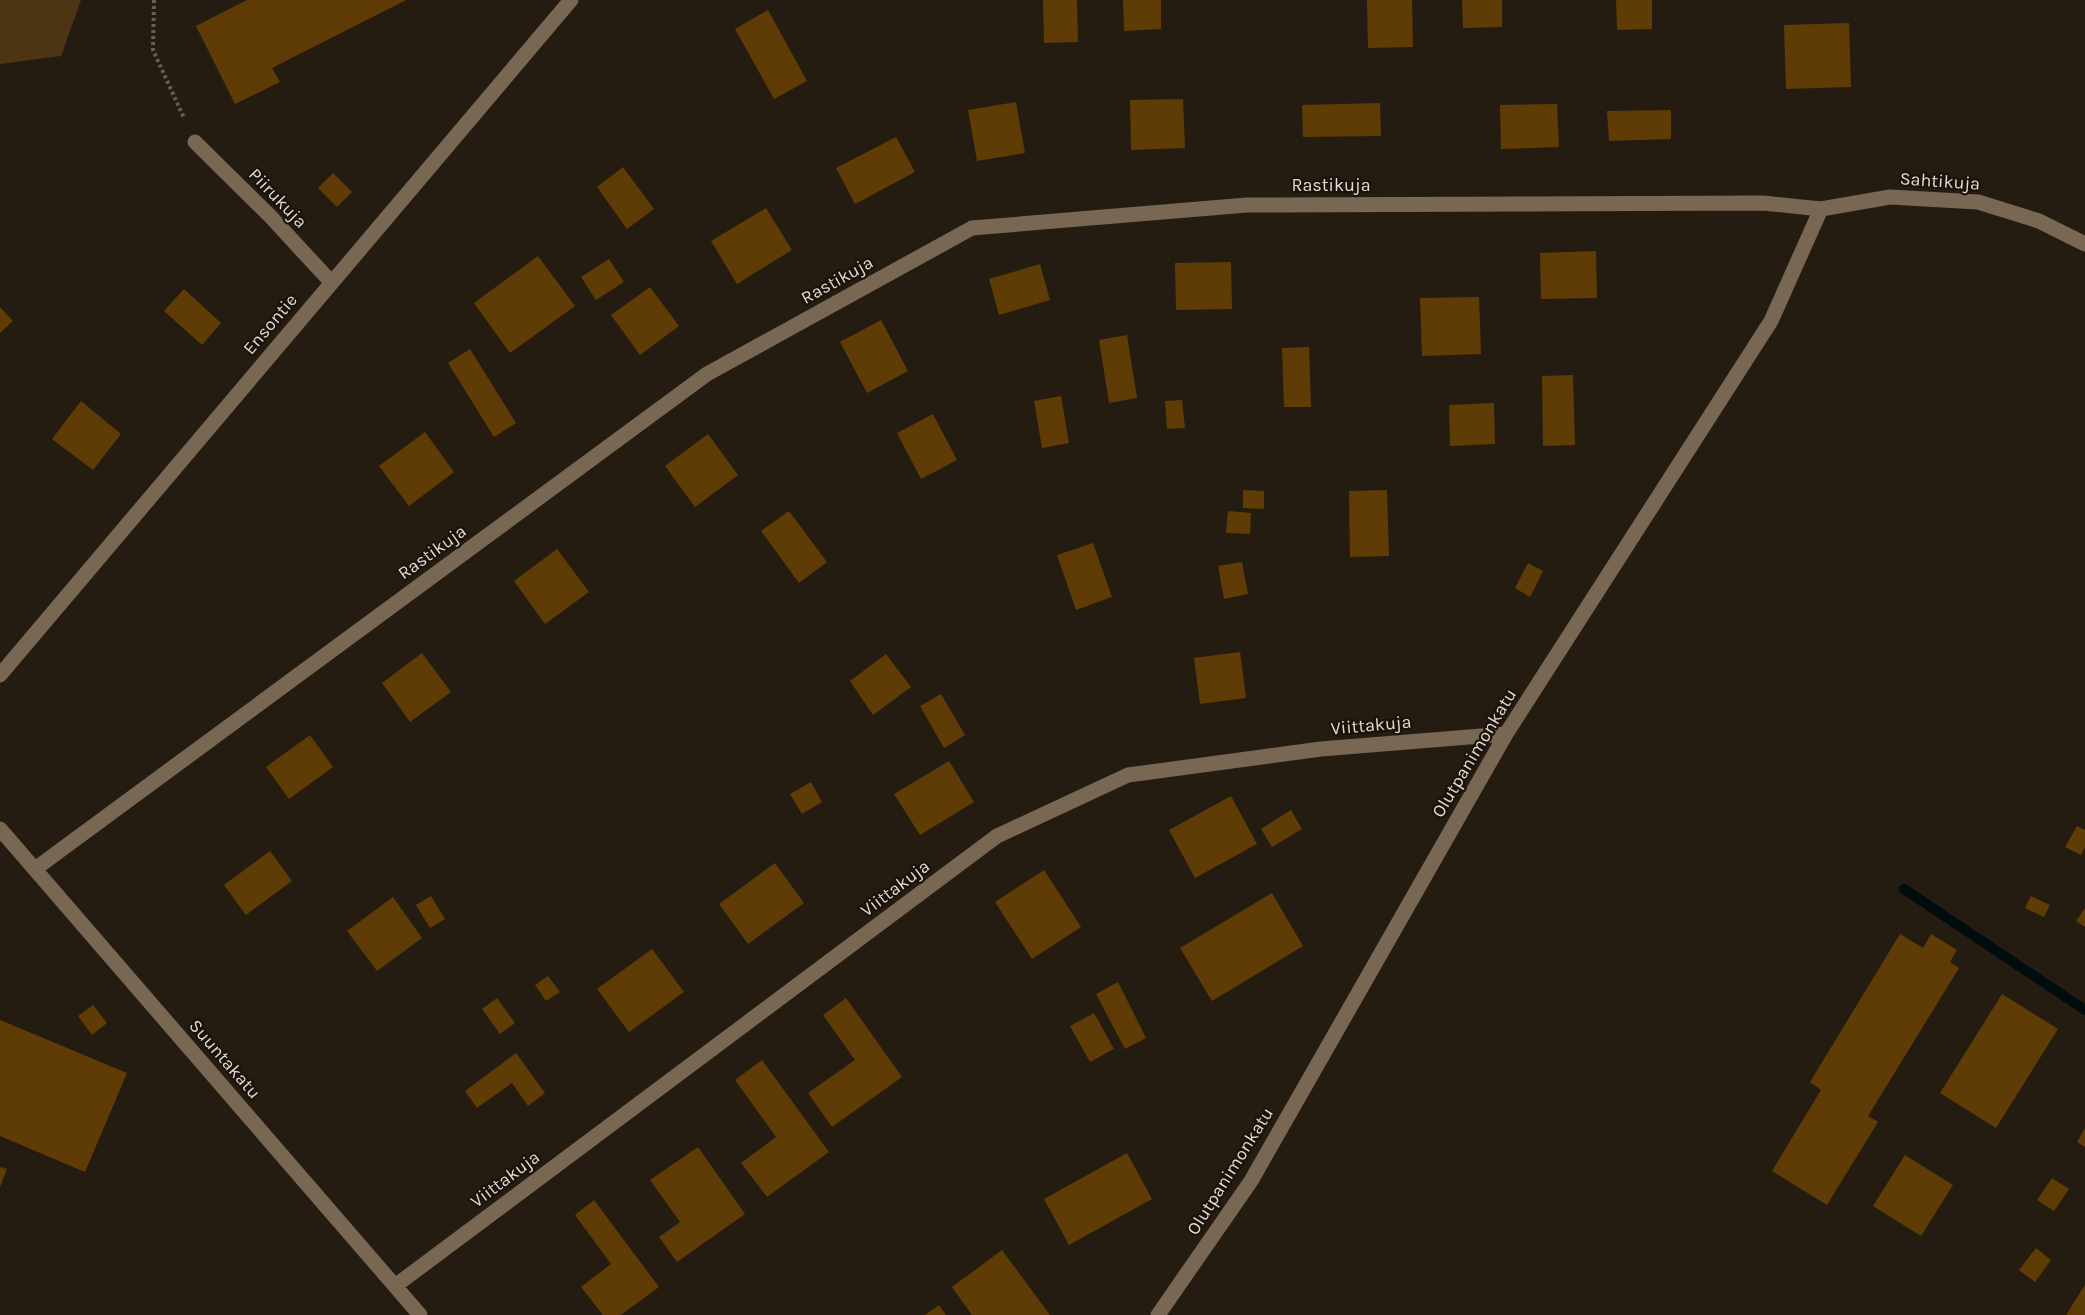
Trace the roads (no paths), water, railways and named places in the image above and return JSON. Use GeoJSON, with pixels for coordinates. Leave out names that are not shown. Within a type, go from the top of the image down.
{"type":"FeatureCollection","features":[{"type":"Feature","properties":{"kind":"street","name":"Ensontie"},"geometry":{"type":"LineString","coordinates":[[0,675],[571,0]]}},
{"type":"Feature","properties":{"kind":"street","name":"Piirukuja"},"geometry":{"type":"LineString","coordinates":[[195,142],[270,216],[332,282]]}},
{"type":"Feature","properties":{"kind":"street","name":"Sahtikuja"},"geometry":{"type":"LineString","coordinates":[[1821,209],[1890,197],[1978,202],[2039,221],[2085,244]]}},
{"type":"Feature","properties":{"kind":"street","name":"Rastikuja"},"geometry":{"type":"LineString","coordinates":[[35,869],[706,374],[972,228],[1247,205],[1763,203],[1821,209]]}},
{"type":"Feature","properties":{"kind":"street","name":"Olutpanimonkatu"},"geometry":{"type":"LineString","coordinates":[[1158,1315],[1251,1181],[1506,734],[1771,321],[1821,209]]}},
{"type":"Feature","properties":{"kind":"street","name":"Viittakuja"},"geometry":{"type":"LineString","coordinates":[[395,1286],[997,836],[1128,775],[1321,749],[1506,734]]}},
{"type":"Feature","properties":{"kind":"street","name":"Suuntakatu"},"geometry":{"type":"LineString","coordinates":[[0,829],[420,1315]]}},
{"type":"Feature","properties":{"kind":"waterway"},"geometry":{"type":"LineString","coordinates":[[1904,889],[2085,1010]]}}]}
